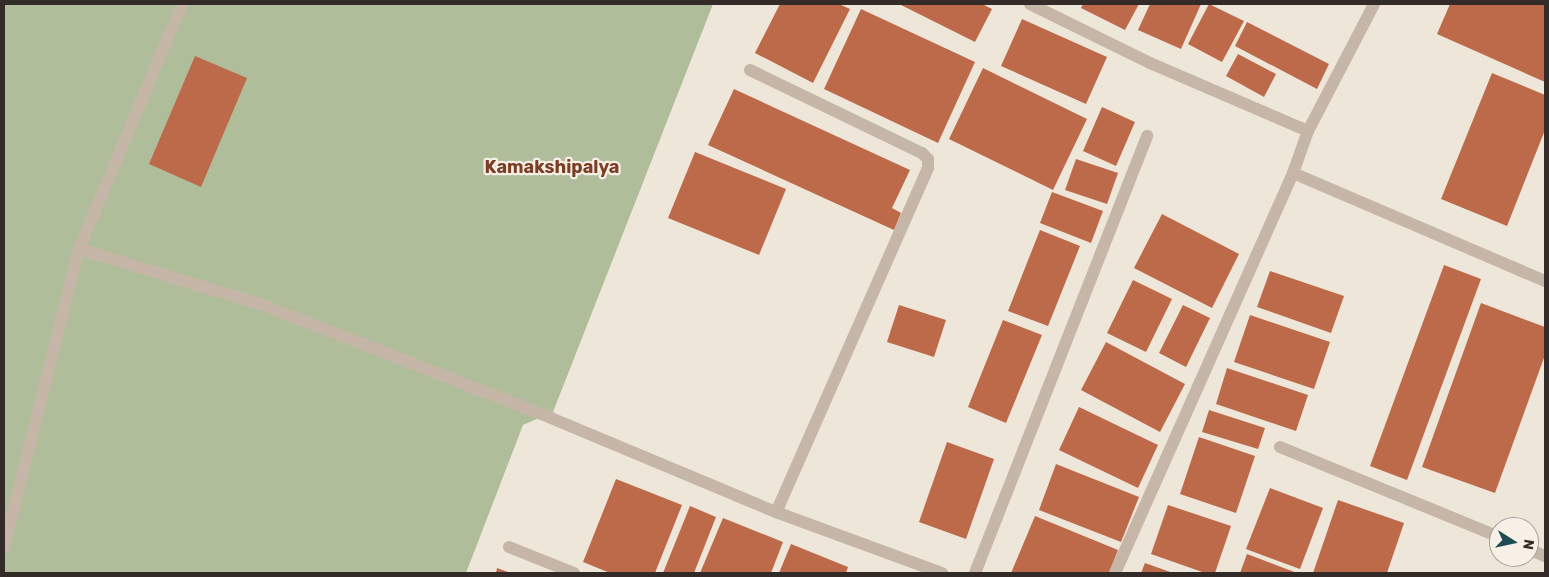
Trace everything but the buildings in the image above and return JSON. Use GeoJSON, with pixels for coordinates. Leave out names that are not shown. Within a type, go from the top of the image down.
{"type":"FeatureCollection","features":[{"type":"Feature","properties":{"kind":"street"},"geometry":{"type":"LineString","coordinates":[[4,547],[79,249],[182,4]]}},
{"type":"Feature","properties":{"kind":"street"},"geometry":{"type":"LineString","coordinates":[[1030,4],[1150,64],[1308,131]]}},
{"type":"Feature","properties":{"kind":"street"},"geometry":{"type":"LineString","coordinates":[[1115,573],[1293,173],[1308,131],[1374,4]]}},
{"type":"Feature","properties":{"kind":"street"},"geometry":{"type":"LineString","coordinates":[[750,70],[922,153],[928,159],[928,168],[776,512]]}},
{"type":"Feature","properties":{"kind":"street"},"geometry":{"type":"LineString","coordinates":[[975,573],[1147,136]]}},
{"type":"Feature","properties":{"kind":"street"},"geometry":{"type":"LineString","coordinates":[[1293,173],[1545,281]]}},
{"type":"Feature","properties":{"kind":"street"},"geometry":{"type":"LineString","coordinates":[[79,249],[263,305],[551,418],[776,512],[942,573]]}},
{"type":"Feature","properties":{"kind":"street"},"geometry":{"type":"LineString","coordinates":[[1280,448],[1489,533]]}},
{"type":"Feature","properties":{"kind":"street"},"geometry":{"type":"LineString","coordinates":[[509,547],[574,573]]}},
{"type":"Feature","properties":{"kind":"green space"},"geometry":{"type":"Polygon","coordinates":[[[4,4],[713,4],[553,412],[523,425],[466,573],[4,573],[4,4]]]}},
{"type":"Feature","properties":{"kind":"district","name":"Kamakshipalya"},"geometry":{"type":"Point","coordinates":[552,167]}}]}
